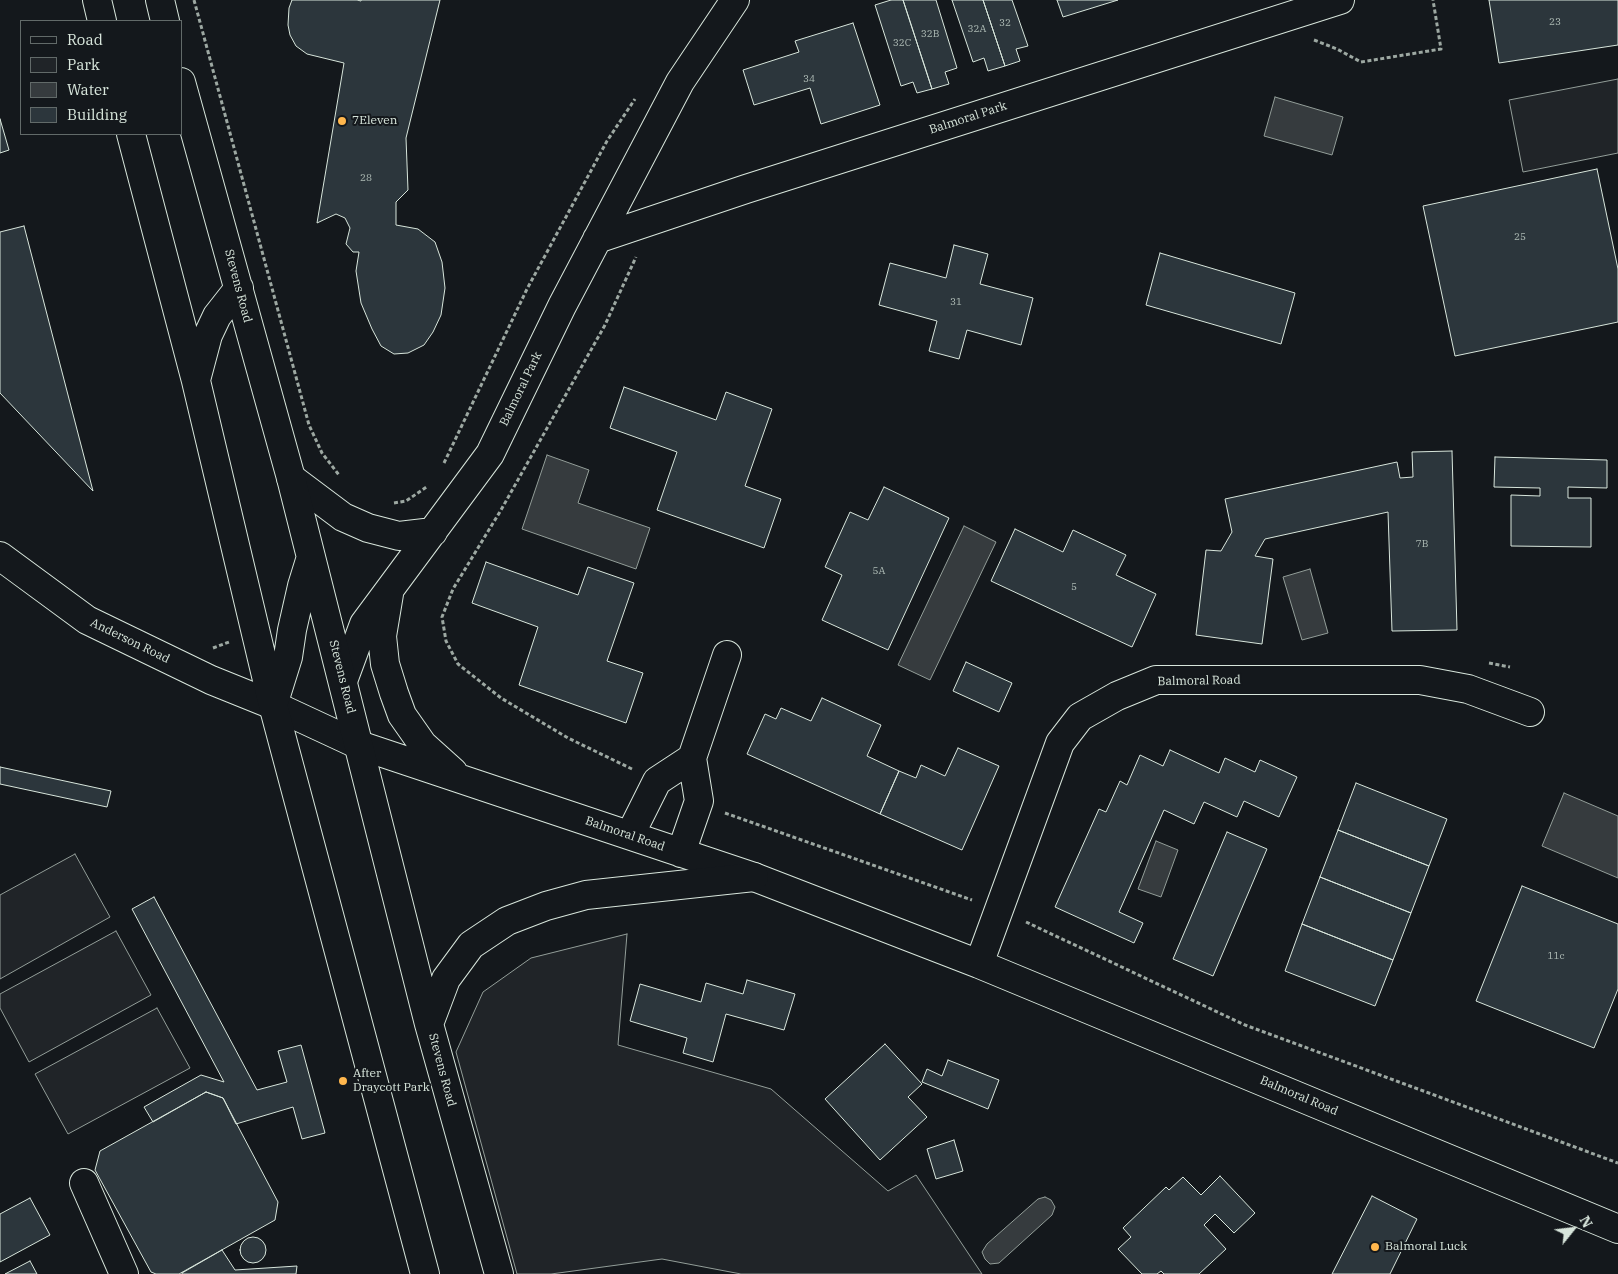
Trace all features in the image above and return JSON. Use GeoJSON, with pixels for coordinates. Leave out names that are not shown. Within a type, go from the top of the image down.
{"type":"FeatureCollection","features":[{"type":"Feature","properties":{"kind":"street"},"geometry":{"type":"LineString","coordinates":[[97,0],[102,20]]}},
{"type":"Feature","properties":{"kind":"street"},"geometry":{"type":"LineString","coordinates":[[160,0],[165,20]]}},
{"type":"Feature","properties":{"kind":"street","name":"Balmoral Park"},"geometry":{"type":"LineString","coordinates":[[343,681],[364,624],[490,454],[597,239],[680,82],[735,0]]}},
{"type":"Feature","properties":{"kind":"street","name":"Balmoral Park"},"geometry":{"type":"LineString","coordinates":[[597,239],[746,189],[1340,0]]}},
{"type":"Feature","properties":{"kind":"street","name":"Stevens Road"},"geometry":{"type":"LineString","coordinates":[[182,86],[291,478],[360,744],[429,1024],[498,1274]]}},
{"type":"Feature","properties":{"kind":"street"},"geometry":{"type":"LineString","coordinates":[[131,135],[196,381],[273,705],[426,1274]]}},
{"type":"Feature","properties":{"kind":"street"},"geometry":{"type":"LineString","coordinates":[[196,381],[208,334],[217,316],[239,288]]}},
{"type":"Feature","properties":{"kind":"street"},"geometry":{"type":"LineString","coordinates":[[291,478],[343,517],[368,528],[399,536],[433,532]]}},
{"type":"Feature","properties":{"kind":"street","name":"Anderson Road"},"geometry":{"type":"LineString","coordinates":[[0,556],[87,620],[211,680],[273,705]]}},
{"type":"Feature","properties":{"kind":"street"},"geometry":{"type":"LineString","coordinates":[[273,705],[288,657],[302,586],[311,557]]}},
{"type":"Feature","properties":{"kind":"street"},"geometry":{"type":"LineString","coordinates":[[390,589],[382,636],[384,664],[399,708],[422,745],[462,779]]}},
{"type":"Feature","properties":{"kind":"street"},"geometry":{"type":"LineString","coordinates":[[681,853],[699,801],[692,758],[727,655]]}},
{"type":"Feature","properties":{"kind":"street","name":"Balmoral Road"},"geometry":{"type":"LineString","coordinates":[[978,964],[1060,743],[1080,717],[1117,696],[1156,680],[1420,680],[1468,689],[1530,712]]}},
{"type":"Feature","properties":{"kind":"street","name":"Balmoral Road"},"geometry":{"type":"LineString","coordinates":[[273,705],[360,744],[754,877],[978,964],[1618,1230]]}},
{"type":"Feature","properties":{"kind":"street"},"geometry":{"type":"LineString","coordinates":[[630,835],[657,781],[692,758]]}},
{"type":"Feature","properties":{"kind":"street"},"geometry":{"type":"LineString","coordinates":[[429,1024],[446,979],[471,945],[507,921],[546,906],[586,895],[754,877]]}},
{"type":"Feature","properties":{"kind":"street"},"geometry":{"type":"LineString","coordinates":[[84,1183],[124,1274]]}},
{"type":"Feature","properties":{"kind":"path"},"geometry":{"type":"LineString","coordinates":[[194,0],[309,424],[322,453],[344,480]]}},
{"type":"Feature","properties":{"kind":"path"},"geometry":{"type":"LineString","coordinates":[[440,470],[532,280],[607,141],[640,92]]}},
{"type":"Feature","properties":{"kind":"path"},"geometry":{"type":"LineString","coordinates":[[654,220],[605,326],[501,510],[453,589],[442,617],[446,641],[458,664],[500,698],[568,738],[657,781]]}},
{"type":"Feature","properties":{"kind":"path"},"geometry":{"type":"LineString","coordinates":[[387,504],[406,501],[429,486]]}},
{"type":"Feature","properties":{"kind":"path"},"geometry":{"type":"LineString","coordinates":[[699,801],[726,814],[998,909],[1246,1026],[1618,1163]]}},
{"type":"Feature","properties":{"kind":"green space"},"geometry":{"type":"Polygon","coordinates":[[[1618,79],[1618,153],[1523,172],[1509,100],[1618,79]]]}},
{"type":"Feature","properties":{"kind":"green space"},"geometry":{"type":"Polygon","coordinates":[[[75,854],[110,917],[0,979],[0,895],[75,854]]]}},
{"type":"Feature","properties":{"kind":"green space"},"geometry":{"type":"Polygon","coordinates":[[[116,931],[151,995],[29,1062],[0,1008],[0,994],[116,931]]]}},
{"type":"Feature","properties":{"kind":"green space"},"geometry":{"type":"Polygon","coordinates":[[[627,934],[618,1045],[771,1089],[888,1191],[916,1175],[982,1274],[741,1274],[662,1259],[551,1274],[517,1274],[456,1052],[483,992],[531,958],[627,934]]]}},
{"type":"Feature","properties":{"kind":"green space"},"geometry":{"type":"Polygon","coordinates":[[[157,1008],[190,1068],[68,1134],[35,1074],[157,1008]]]}},
{"type":"Feature","properties":{"kind":"water"},"geometry":{"type":"Polygon","coordinates":[[[1275,97],[1343,117],[1332,155],[1264,136],[1275,97]]]}},
{"type":"Feature","properties":{"kind":"water"},"geometry":{"type":"Polygon","coordinates":[[[547,455],[589,470],[578,503],[650,528],[636,569],[522,529],[547,455]]]}},
{"type":"Feature","properties":{"kind":"water"},"geometry":{"type":"Polygon","coordinates":[[[964,526],[996,542],[930,680],[898,665],[964,526]]]}},
{"type":"Feature","properties":{"kind":"water"},"geometry":{"type":"Polygon","coordinates":[[[1310,569],[1328,633],[1302,640],[1283,577],[1310,569]]]}},
{"type":"Feature","properties":{"kind":"water"},"geometry":{"type":"Polygon","coordinates":[[[1564,793],[1618,816],[1618,878],[1542,846],[1564,793]]]}},
{"type":"Feature","properties":{"kind":"water"},"geometry":{"type":"Polygon","coordinates":[[[1156,841],[1178,850],[1161,897],[1138,889],[1156,841]]]}},
{"type":"Feature","properties":{"kind":"water"},"geometry":{"type":"Polygon","coordinates":[[[1045,1197],[1051,1200],[1055,1207],[1052,1215],[999,1263],[990,1264],[982,1252],[987,1244],[1038,1199],[1045,1197]]]}},
{"type":"Feature","properties":{"kind":"building"},"geometry":{"type":"Polygon","coordinates":[[[292,0],[440,0],[406,138],[408,190],[396,202],[396,225],[418,229],[435,242],[442,262],[445,288],[441,315],[433,332],[424,345],[408,353],[394,354],[381,346],[372,329],[361,303],[356,271],[359,252],[353,252],[346,244],[350,228],[345,218],[336,214],[317,223],[344,63],[307,54],[296,46],[290,35],[288,25],[289,8],[292,0]]]}},
{"type":"Feature","properties":{"kind":"building"},"geometry":{"type":"Polygon","coordinates":[[[891,0],[903,0],[932,89],[917,93],[913,82],[901,86],[875,5],[891,0]]]}},
{"type":"Feature","properties":{"kind":"building"},"geometry":{"type":"Polygon","coordinates":[[[903,0],[936,0],[957,68],[945,72],[949,84],[932,89],[903,0]]]}},
{"type":"Feature","properties":{"kind":"building"},"geometry":{"type":"Polygon","coordinates":[[[952,0],[983,0],[1005,66],[988,71],[984,58],[973,62],[952,0]]]}},
{"type":"Feature","properties":{"kind":"building"},"geometry":{"type":"Polygon","coordinates":[[[983,0],[1012,0],[1028,46],[1016,49],[1020,61],[1005,66],[983,0]]]}},
{"type":"Feature","properties":{"kind":"building"},"geometry":{"type":"Polygon","coordinates":[[[1057,0],[1118,0],[1063,17],[1057,0]]]}},
{"type":"Feature","properties":{"kind":"building"},"geometry":{"type":"Polygon","coordinates":[[[1489,0],[1618,0],[1618,45],[1499,63],[1489,0]]]}},
{"type":"Feature","properties":{"kind":"building"},"geometry":{"type":"Polygon","coordinates":[[[853,23],[880,105],[821,124],[810,88],[754,105],[743,70],[799,52],[795,41],[853,23]]]}},
{"type":"Feature","properties":{"kind":"building"},"geometry":{"type":"Polygon","coordinates":[[[0,119],[9,150],[0,153],[0,119]]]}},
{"type":"Feature","properties":{"kind":"building"},"geometry":{"type":"Polygon","coordinates":[[[1597,169],[1618,269],[1618,322],[1455,356],[1423,206],[1597,169]]]}},
{"type":"Feature","properties":{"kind":"building"},"geometry":{"type":"Polygon","coordinates":[[[24,226],[93,491],[0,393],[0,232],[24,226]]]}},
{"type":"Feature","properties":{"kind":"building"},"geometry":{"type":"Polygon","coordinates":[[[954,245],[988,254],[980,284],[1033,298],[1021,345],[967,330],[959,359],[929,351],[937,321],[879,305],[890,263],[946,278],[954,245]]]}},
{"type":"Feature","properties":{"kind":"building"},"geometry":{"type":"Polygon","coordinates":[[[1160,253],[1295,293],[1281,344],[1146,305],[1160,253]]]}},
{"type":"Feature","properties":{"kind":"building"},"geometry":{"type":"Polygon","coordinates":[[[624,387],[716,420],[726,392],[772,409],[745,486],[781,499],[764,548],[657,510],[677,452],[610,428],[624,387]]]}},
{"type":"Feature","properties":{"kind":"building"},"geometry":{"type":"Polygon","coordinates":[[[1452,451],[1457,630],[1392,631],[1388,512],[1265,539],[1255,556],[1273,559],[1262,644],[1196,635],[1206,550],[1221,551],[1232,532],[1225,499],[1397,462],[1400,478],[1413,477],[1412,452],[1452,451]]]}},
{"type":"Feature","properties":{"kind":"building"},"geometry":{"type":"Polygon","coordinates":[[[1495,457],[1607,460],[1607,488],[1568,487],[1568,498],[1591,498],[1591,547],[1511,546],[1511,495],[1540,496],[1540,488],[1494,487],[1495,457]]]}},
{"type":"Feature","properties":{"kind":"building"},"geometry":{"type":"Polygon","coordinates":[[[884,487],[949,518],[888,650],[822,620],[842,575],[825,567],[850,512],[868,520],[884,487]]]}},
{"type":"Feature","properties":{"kind":"building"},"geometry":{"type":"Polygon","coordinates":[[[1015,529],[1063,552],[1073,530],[1126,555],[1116,575],[1156,594],[1132,647],[991,581],[1015,529]]]}},
{"type":"Feature","properties":{"kind":"building"},"geometry":{"type":"Polygon","coordinates":[[[486,562],[578,595],[588,567],[634,583],[607,661],[643,673],[626,723],[519,685],[538,627],[472,603],[486,562]]]}},
{"type":"Feature","properties":{"kind":"building"},"geometry":{"type":"Polygon","coordinates":[[[966,662],[1012,683],[999,712],[953,691],[966,662]]]}},
{"type":"Feature","properties":{"kind":"building"},"geometry":{"type":"Polygon","coordinates":[[[822,698],[881,725],[867,756],[899,771],[880,814],[747,754],[765,714],[776,719],[781,708],[811,721],[822,698]]]}},
{"type":"Feature","properties":{"kind":"building"},"geometry":{"type":"Polygon","coordinates":[[[958,748],[999,766],[962,850],[880,814],[899,771],[916,778],[921,765],[945,776],[958,748]]]}},
{"type":"Feature","properties":{"kind":"building"},"geometry":{"type":"Polygon","coordinates":[[[1170,750],[1219,773],[1225,758],[1255,772],[1260,760],[1297,777],[1279,817],[1244,801],[1237,817],[1204,802],[1194,824],[1164,810],[1119,912],[1143,923],[1134,943],[1055,907],[1099,809],[1106,812],[1120,781],[1127,785],[1140,755],[1163,766],[1170,750]]]}},
{"type":"Feature","properties":{"kind":"building"},"geometry":{"type":"Polygon","coordinates":[[[0,767],[111,791],[107,807],[0,784],[0,767]]]}},
{"type":"Feature","properties":{"kind":"building"},"geometry":{"type":"Polygon","coordinates":[[[1356,783],[1447,819],[1429,866],[1338,830],[1356,783]]]}},
{"type":"Feature","properties":{"kind":"building"},"geometry":{"type":"Polygon","coordinates":[[[1338,830],[1429,866],[1411,913],[1320,877],[1338,830]]]}},
{"type":"Feature","properties":{"kind":"building"},"geometry":{"type":"Polygon","coordinates":[[[1227,832],[1267,849],[1213,976],[1173,959],[1227,832]]]}},
{"type":"Feature","properties":{"kind":"building"},"geometry":{"type":"Polygon","coordinates":[[[1320,877],[1411,913],[1393,960],[1302,924],[1320,877]]]}},
{"type":"Feature","properties":{"kind":"building"},"geometry":{"type":"Polygon","coordinates":[[[1522,886],[1618,924],[1618,989],[1594,1048],[1476,1001],[1522,886]]]}},
{"type":"Feature","properties":{"kind":"building"},"geometry":{"type":"Polygon","coordinates":[[[154,897],[257,1090],[287,1082],[278,1051],[301,1045],[325,1133],[302,1139],[293,1107],[236,1124],[223,1098],[206,1092],[153,1122],[144,1107],[201,1075],[224,1082],[132,909],[154,897]]]}},
{"type":"Feature","properties":{"kind":"building"},"geometry":{"type":"Polygon","coordinates":[[[1302,924],[1393,960],[1375,1006],[1285,971],[1302,924]]]}},
{"type":"Feature","properties":{"kind":"building"},"geometry":{"type":"Polygon","coordinates":[[[747,980],[795,994],[784,1030],[726,1014],[713,1062],[683,1053],[687,1038],[630,1021],[640,984],[701,1002],[706,983],[743,994],[747,980]]]}},
{"type":"Feature","properties":{"kind":"building"},"geometry":{"type":"Polygon","coordinates":[[[885,1044],[922,1084],[908,1097],[927,1117],[880,1160],[825,1099],[885,1044]]]}},
{"type":"Feature","properties":{"kind":"building"},"geometry":{"type":"Polygon","coordinates":[[[948,1060],[999,1080],[988,1109],[922,1082],[927,1069],[942,1076],[948,1060]]]}},
{"type":"Feature","properties":{"kind":"building"},"geometry":{"type":"Polygon","coordinates":[[[206,1092],[223,1098],[278,1202],[275,1220],[179,1274],[156,1274],[151,1272],[95,1170],[100,1151],[206,1092]]]}},
{"type":"Feature","properties":{"kind":"building"},"geometry":{"type":"Polygon","coordinates":[[[954,1140],[963,1171],[936,1179],[927,1149],[954,1140]]]}},
{"type":"Feature","properties":{"kind":"building"},"geometry":{"type":"Polygon","coordinates":[[[1220,1176],[1255,1213],[1234,1233],[1215,1214],[1204,1225],[1226,1249],[1199,1274],[1164,1274],[1161,1271],[1157,1274],[1142,1274],[1118,1249],[1131,1237],[1123,1228],[1166,1187],[1169,1190],[1183,1177],[1201,1195],[1220,1176]]]}},
{"type":"Feature","properties":{"kind":"building","name":"Balmoral Luck"},"geometry":{"type":"Polygon","coordinates":[[[1372,1196],[1417,1219],[1390,1274],[1332,1274],[1372,1196]]]}},
{"type":"Feature","properties":{"kind":"building"},"geometry":{"type":"Polygon","coordinates":[[[30,1198],[50,1235],[0,1262],[0,1214],[30,1198]]]}},
{"type":"Feature","properties":{"kind":"building"},"geometry":{"type":"Polygon","coordinates":[[[253,1237],[262,1241],[266,1250],[262,1259],[253,1263],[244,1259],[240,1250],[244,1241],[253,1237]]]}},
{"type":"Feature","properties":{"kind":"building"},"geometry":{"type":"Polygon","coordinates":[[[222,1250],[235,1270],[297,1266],[296,1274],[182,1274],[222,1250]]]}},
{"type":"Feature","properties":{"kind":"building"},"geometry":{"type":"Polygon","coordinates":[[[30,1261],[37,1274],[5,1274],[30,1261]]]}},
{"type":"Feature","properties":{"kind":"place","name":"7Eleven"},"geometry":{"type":"Point","coordinates":[342,121]}},
{"type":"Feature","properties":{"kind":"place","name":"After Draycott Park"},"geometry":{"type":"Point","coordinates":[343,1081]}},
{"type":"Feature","properties":{"kind":"place","name":"Balmoral Luck"},"geometry":{"type":"Point","coordinates":[1375,1247]}}]}
